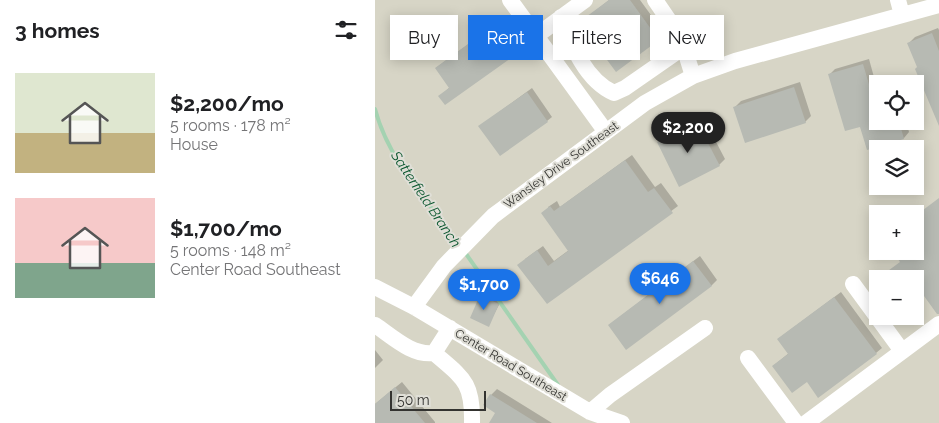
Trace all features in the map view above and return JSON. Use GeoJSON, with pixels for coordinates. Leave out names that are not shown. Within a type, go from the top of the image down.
{"type":"FeatureCollection","features":[{"type":"Feature","properties":{"kind":"street"},"geometry":{"type":"LineString","coordinates":[[510,0],[521,15]]}},
{"type":"Feature","properties":{"kind":"street"},"geometry":{"type":"LineString","coordinates":[[564,15],[585,0]]}},
{"type":"Feature","properties":{"kind":"street"},"geometry":{"type":"LineString","coordinates":[[655,0],[665,15]]}},
{"type":"Feature","properties":{"kind":"street","name":"Wansley Drive Southeast"},"geometry":{"type":"LineString","coordinates":[[414,307],[444,266],[493,216],[645,103],[693,76],[900,7],[939,5]]}},
{"type":"Feature","properties":{"kind":"street"},"geometry":{"type":"LineString","coordinates":[[543,31],[553,23]]}},
{"type":"Feature","properties":{"kind":"street"},"geometry":{"type":"LineString","coordinates":[[543,46],[606,132]]}},
{"type":"Feature","properties":{"kind":"street"},"geometry":{"type":"LineString","coordinates":[[580,60],[604,89],[614,93],[625,88],[665,60]]}},
{"type":"Feature","properties":{"kind":"street"},"geometry":{"type":"LineString","coordinates":[[688,60],[693,76]]}},
{"type":"Feature","properties":{"kind":"street"},"geometry":{"type":"LineString","coordinates":[[853,284],[902,351]]}},
{"type":"Feature","properties":{"kind":"street","name":"Center Road Southeast"},"geometry":{"type":"LineString","coordinates":[[375,288],[414,307],[590,412],[622,423]]}},
{"type":"Feature","properties":{"kind":"street"},"geometry":{"type":"LineString","coordinates":[[806,423],[939,324]]}},
{"type":"Feature","properties":{"kind":"street"},"geometry":{"type":"LineString","coordinates":[[375,325],[408,347],[423,354],[434,353],[466,381],[473,400],[472,423]]}},
{"type":"Feature","properties":{"kind":"street"},"geometry":{"type":"LineString","coordinates":[[434,353],[450,328]]}},
{"type":"Feature","properties":{"kind":"street"},"geometry":{"type":"LineString","coordinates":[[590,412],[705,328]]}},
{"type":"Feature","properties":{"kind":"street"},"geometry":{"type":"LineString","coordinates":[[748,358],[796,423]]}},
{"type":"Feature","properties":{"kind":"shaded area"},"geometry":{"type":"Polygon","coordinates":[[[375,0],[939,0],[939,423],[375,423],[375,0]]]}},
{"type":"Feature","properties":{"kind":"building"},"geometry":{"type":"Polygon","coordinates":[[[609,0],[630,0],[650,28],[650,47],[640,54],[640,15],[589,15],[609,0]]]}},
{"type":"Feature","properties":{"kind":"building"},"geometry":{"type":"Polygon","coordinates":[[[932,33],[939,51],[939,126],[924,90],[924,75],[918,75],[915,69],[917,67],[907,43],[932,33]]]}},
{"type":"Feature","properties":{"kind":"building"},"geometry":{"type":"Polygon","coordinates":[[[468,44],[468,60],[508,60],[445,105],[438,96],[449,88],[435,68],[446,60],[458,60],[458,51],[468,44]]]}},
{"type":"Feature","properties":{"kind":"building"},"geometry":{"type":"Polygon","coordinates":[[[607,60],[632,60],[616,72],[607,60]]]}},
{"type":"Feature","properties":{"kind":"building"},"geometry":{"type":"Polygon","coordinates":[[[863,64],[869,84],[869,130],[902,130],[904,139],[869,140],[869,149],[867,150],[860,127],[845,131],[828,74],[863,64]]]}},
{"type":"Feature","properties":{"kind":"building"},"geometry":{"type":"Polygon","coordinates":[[[794,87],[806,123],[745,143],[733,107],[794,87]]]}},
{"type":"Feature","properties":{"kind":"building"},"geometry":{"type":"Polygon","coordinates":[[[527,92],[548,122],[500,156],[478,126],[527,92]]]}},
{"type":"Feature","properties":{"kind":"building"},"geometry":{"type":"Polygon","coordinates":[[[697,122],[720,166],[679,187],[657,142],[697,122]]]}},
{"type":"Feature","properties":{"kind":"building"},"geometry":{"type":"Polygon","coordinates":[[[625,160],[648,192],[654,188],[673,213],[547,304],[517,265],[537,250],[548,266],[568,251],[541,213],[550,206],[554,211],[625,160]]]}},
{"type":"Feature","properties":{"kind":"building"},"geometry":{"type":"Polygon","coordinates":[[[939,198],[939,314],[937,314],[924,296],[924,270],[889,270],[900,262],[899,260],[924,260],[924,209],[939,198]]]}},
{"type":"Feature","properties":{"kind":"building"},"geometry":{"type":"Polygon","coordinates":[[[693,261],[712,286],[626,350],[608,325],[693,261]]]}},
{"type":"Feature","properties":{"kind":"building"},"geometry":{"type":"Polygon","coordinates":[[[480,295],[499,304],[489,327],[470,318],[480,295]]]}},
{"type":"Feature","properties":{"kind":"building"},"geometry":{"type":"Polygon","coordinates":[[[834,297],[877,354],[818,398],[807,382],[792,393],[772,366],[788,354],[777,339],[834,297]]]}},
{"type":"Feature","properties":{"kind":"building"},"geometry":{"type":"Polygon","coordinates":[[[395,387],[425,423],[375,423],[375,404],[395,387]]]}},
{"type":"Feature","properties":{"kind":"building"},"geometry":{"type":"Polygon","coordinates":[[[490,394],[537,423],[489,423],[495,413],[483,405],[490,394]]]}},
{"type":"Feature","properties":{"kind":"waterway","name":"Satterfield Branch"},"geometry":{"type":"LineString","coordinates":[[375,109],[381,128],[400,164],[460,246]]}},
{"type":"Feature","properties":{"kind":"waterway","name":"Satterfield Branch"},"geometry":{"type":"LineString","coordinates":[[464,251],[558,385]]}}]}
